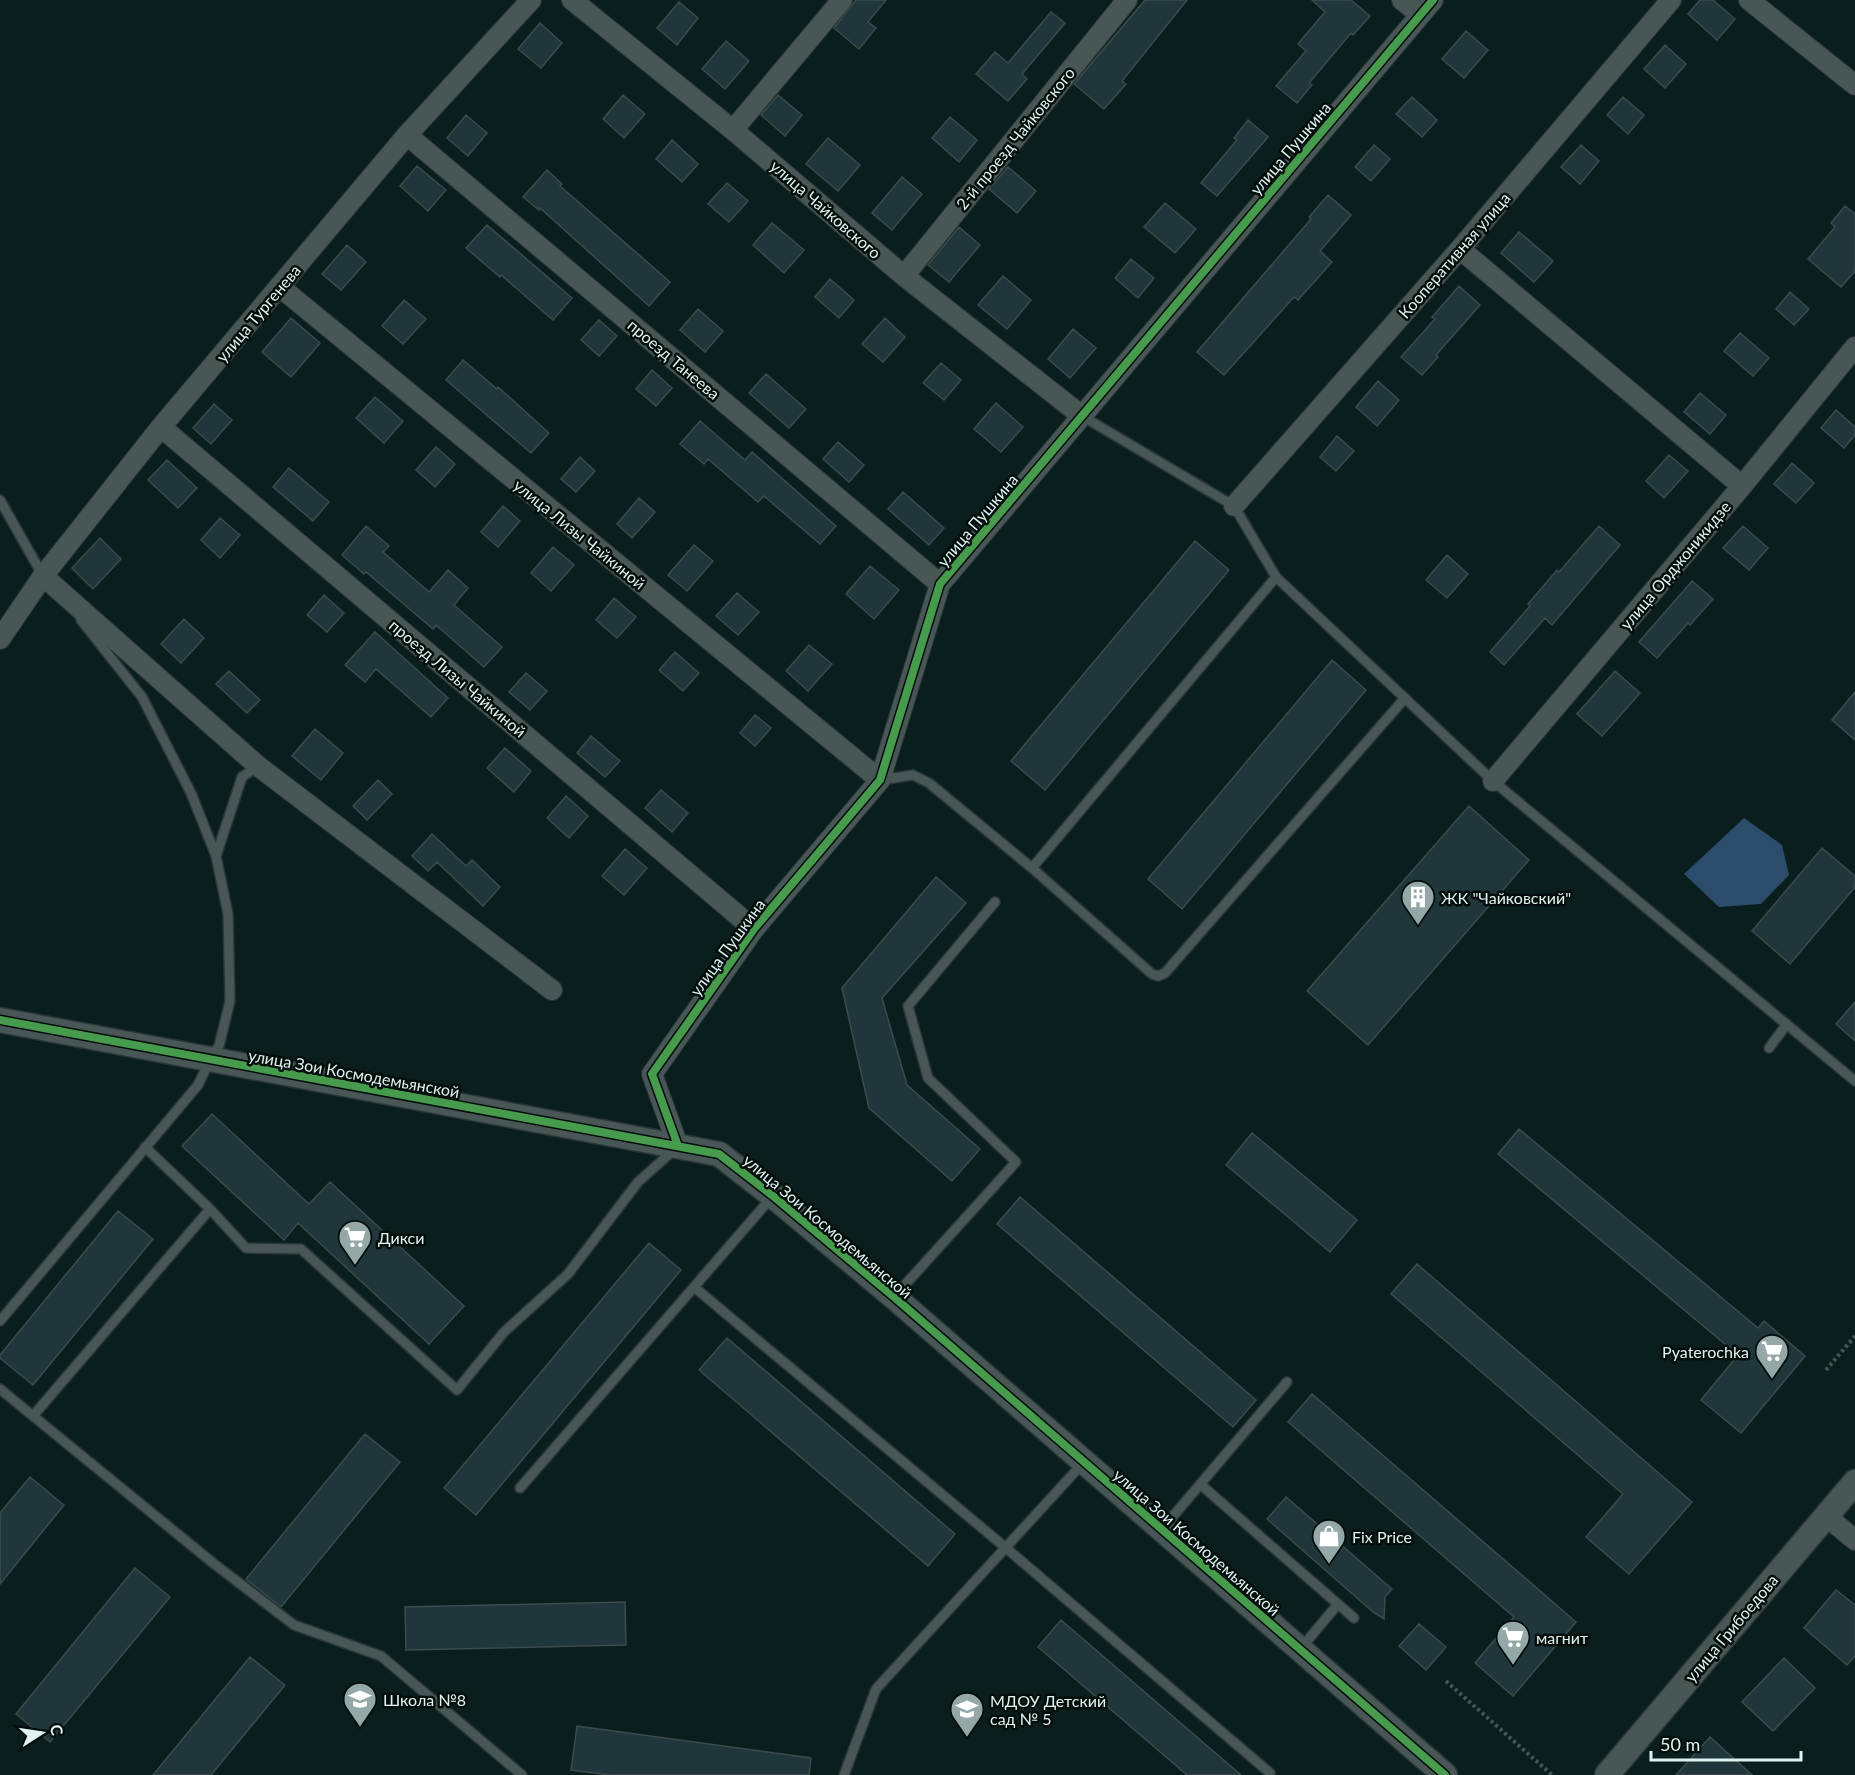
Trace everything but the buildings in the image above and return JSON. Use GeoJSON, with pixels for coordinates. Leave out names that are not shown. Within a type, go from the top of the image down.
{"type":"FeatureCollection","features":[{"type":"Feature","properties":{"kind":"street","name":"улица Тургенева"},"geometry":{"type":"LineString","coordinates":[[0,639],[43,576],[161,427],[407,135],[531,0]]}},
{"type":"Feature","properties":{"kind":"street","name":"улица Чайковского"},"geometry":{"type":"LineString","coordinates":[[572,0],[733,130],[904,276],[1082,416]]}},
{"type":"Feature","properties":{"kind":"street"},"geometry":{"type":"LineString","coordinates":[[733,130],[842,0]]}},
{"type":"Feature","properties":{"kind":"street","name":"2-й проезд Чайковского"},"geometry":{"type":"LineString","coordinates":[[904,276],[1126,0]]}},
{"type":"Feature","properties":{"kind":"street"},"geometry":{"type":"LineString","coordinates":[[1402,0],[1426,7]]}},
{"type":"Feature","properties":{"kind":"street","name":"Кооперативная улица"},"geometry":{"type":"LineString","coordinates":[[1234,506],[1460,249],[1671,0]]}},
{"type":"Feature","properties":{"kind":"street"},"geometry":{"type":"LineString","coordinates":[[1749,0],[1855,85]]}},
{"type":"Feature","properties":{"kind":"street","name":"улица Пушкина"},"geometry":{"type":"LineString","coordinates":[[678,1146],[652,1074],[754,929],[880,780],[940,584],[1426,7]]}},
{"type":"Feature","properties":{"kind":"street","name":"проезд Танеева"},"geometry":{"type":"LineString","coordinates":[[407,135],[940,584]]}},
{"type":"Feature","properties":{"kind":"street"},"geometry":{"type":"LineString","coordinates":[[1460,249],[1742,486]]}},
{"type":"Feature","properties":{"kind":"street","name":"улица Лизы Чайкиной"},"geometry":{"type":"LineString","coordinates":[[280,287],[880,780]]}},
{"type":"Feature","properties":{"kind":"street","name":"улица Орджоникидзе"},"geometry":{"type":"LineString","coordinates":[[1493,781],[1742,486],[1855,347]]}},
{"type":"Feature","properties":{"kind":"street","name":"проезд Лизы Чайкиной"},"geometry":{"type":"LineString","coordinates":[[161,427],[754,929]]}},
{"type":"Feature","properties":{"kind":"street"},"geometry":{"type":"LineString","coordinates":[[43,576],[258,766],[552,990]]}},
{"type":"Feature","properties":{"kind":"street","name":"улица Зои Космодемьянской"},"geometry":{"type":"LineString","coordinates":[[0,1020],[719,1154],[773,1196],[894,1298],[1445,1775]]}},
{"type":"Feature","properties":{"kind":"street","name":"улица Грибоедова"},"geometry":{"type":"LineString","coordinates":[[1607,1775],[1855,1482]]}},
{"type":"Feature","properties":{"kind":"street"},"geometry":{"type":"LineString","coordinates":[[1826,1516],[1855,1540]]}},
{"type":"Feature","properties":{"kind":"lane"},"geometry":{"type":"LineString","coordinates":[[1082,416],[1234,506],[1276,577],[1493,781],[1855,1081]]}},
{"type":"Feature","properties":{"kind":"lane"},"geometry":{"type":"LineString","coordinates":[[0,500],[43,576],[142,697],[191,793],[216,856],[228,914],[230,1001],[219,1046],[198,1085],[0,1321]]}},
{"type":"Feature","properties":{"kind":"lane"},"geometry":{"type":"LineString","coordinates":[[1032,868],[1276,577]]}},
{"type":"Feature","properties":{"kind":"lane"},"geometry":{"type":"LineString","coordinates":[[880,780],[913,776],[929,783],[1032,868],[1152,974],[1158,976],[1165,973],[1405,698]]}},
{"type":"Feature","properties":{"kind":"lane"},"geometry":{"type":"LineString","coordinates":[[216,856],[242,777],[258,766]]}},
{"type":"Feature","properties":{"kind":"lane"},"geometry":{"type":"LineString","coordinates":[[894,1298],[1016,1161],[928,1078],[908,1006],[995,902]]}},
{"type":"Feature","properties":{"kind":"lane"},"geometry":{"type":"LineString","coordinates":[[1769,1048],[1787,1024]]}},
{"type":"Feature","properties":{"kind":"lane"},"geometry":{"type":"LineString","coordinates":[[144,1147],[210,1209],[246,1248],[301,1249],[457,1390],[504,1332],[568,1274],[638,1182],[678,1146]]}},
{"type":"Feature","properties":{"kind":"lane"},"geometry":{"type":"LineString","coordinates":[[520,1488],[773,1196]]}},
{"type":"Feature","properties":{"kind":"lane"},"geometry":{"type":"LineString","coordinates":[[33,1416],[210,1209]]}},
{"type":"Feature","properties":{"kind":"lane"},"geometry":{"type":"LineString","coordinates":[[694,1287],[1270,1773]]}},
{"type":"Feature","properties":{"kind":"lane"},"geometry":{"type":"LineString","coordinates":[[1162,1530],[1287,1382]]}},
{"type":"Feature","properties":{"kind":"lane"},"geometry":{"type":"LineString","coordinates":[[0,1389],[213,1563],[294,1625],[381,1656],[522,1775]]}},
{"type":"Feature","properties":{"kind":"lane"},"geometry":{"type":"LineString","coordinates":[[844,1775],[876,1689],[1084,1462]]}},
{"type":"Feature","properties":{"kind":"lane"},"geometry":{"type":"LineString","coordinates":[[1200,1484],[1354,1618]]}},
{"type":"Feature","properties":{"kind":"lane"},"geometry":{"type":"LineString","coordinates":[[1300,1650],[1338,1604]]}},
{"type":"Feature","properties":{"kind":"path"},"geometry":{"type":"LineString","coordinates":[[1826,1370],[1855,1336]]}},
{"type":"Feature","properties":{"kind":"path"},"geometry":{"type":"LineString","coordinates":[[1446,1680],[1552,1775]]}},
{"type":"Feature","properties":{"kind":"water"},"geometry":{"type":"Polygon","coordinates":[[[1744,818],[1782,845],[1789,875],[1761,904],[1719,907],[1684,874],[1744,818]]]}},
{"type":"Feature","properties":{"kind":"cycle path"},"geometry":{"type":"LineString","coordinates":[[678,1146],[652,1074],[754,929],[880,780],[940,584],[1433,0]]}},
{"type":"Feature","properties":{"kind":"cycle path"},"geometry":{"type":"LineString","coordinates":[[0,1020],[719,1154],[894,1297],[1445,1775]]}},
{"type":"Feature","properties":{"kind":"place","name":"ЖК \"Чайковский\""},"geometry":{"type":"Point","coordinates":[1418,926]}},
{"type":"Feature","properties":{"kind":"place","name":"Дикси"},"geometry":{"type":"Point","coordinates":[355,1266]}},
{"type":"Feature","properties":{"kind":"place","name":"Pyaterochka"},"geometry":{"type":"Point","coordinates":[1772,1380]}},
{"type":"Feature","properties":{"kind":"place","name":"Fix Price"},"geometry":{"type":"Point","coordinates":[1329,1565]}},
{"type":"Feature","properties":{"kind":"place","name":"магнит"},"geometry":{"type":"Point","coordinates":[1513,1666]}},
{"type":"Feature","properties":{"kind":"place","name":"Школа №8"},"geometry":{"type":"Point","coordinates":[360,1728]}},
{"type":"Feature","properties":{"kind":"place","name":"МДОУ Детский сад № 5"},"geometry":{"type":"Point","coordinates":[967,1738]}}]}
